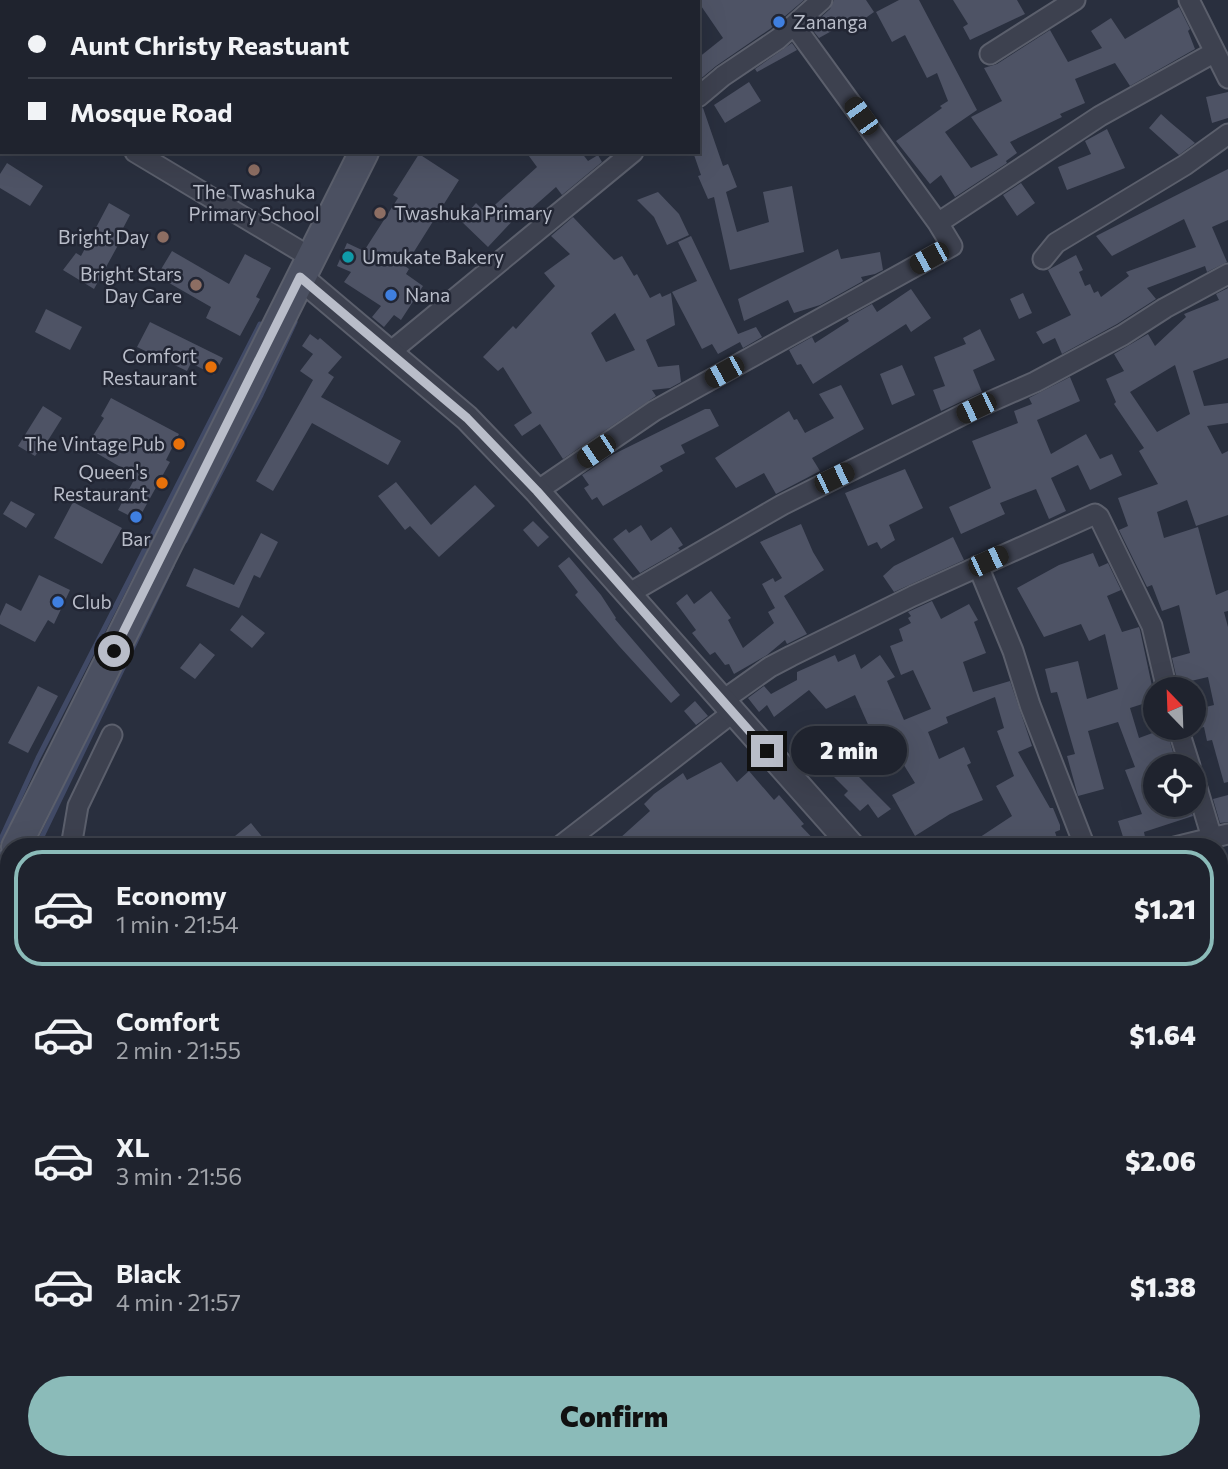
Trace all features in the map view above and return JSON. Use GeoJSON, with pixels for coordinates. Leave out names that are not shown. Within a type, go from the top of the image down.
{"type":"FeatureCollection","features":[{"type":"Feature","properties":{"kind":"main road"},"geometry":{"type":"LineString","coordinates":[[20,838],[363,154]]}},
{"type":"Feature","properties":{"kind":"street"},"geometry":{"type":"LineString","coordinates":[[700,95],[794,25],[822,0]]}},
{"type":"Feature","properties":{"kind":"street"},"geometry":{"type":"LineString","coordinates":[[989,54],[1075,0]]}},
{"type":"Feature","properties":{"kind":"street"},"geometry":{"type":"LineString","coordinates":[[1189,0],[1228,78]]}},
{"type":"Feature","properties":{"kind":"street"},"geometry":{"type":"LineString","coordinates":[[537,491],[654,411],[952,246],[794,25]]}},
{"type":"Feature","properties":{"kind":"street"},"geometry":{"type":"LineString","coordinates":[[937,223],[1100,116],[1215,52]]}},
{"type":"Feature","properties":{"kind":"street"},"geometry":{"type":"LineString","coordinates":[[1043,259],[1055,243],[1185,165],[1228,134]]}},
{"type":"Feature","properties":{"kind":"street"},"geometry":{"type":"LineString","coordinates":[[138,154],[305,267],[389,353],[467,418],[537,491],[845,838]]}},
{"type":"Feature","properties":{"kind":"street"},"geometry":{"type":"LineString","coordinates":[[389,353],[631,154]]}},
{"type":"Feature","properties":{"kind":"street"},"geometry":{"type":"LineString","coordinates":[[628,594],[782,505],[964,414],[1035,382],[1228,274]]}},
{"type":"Feature","properties":{"kind":"street"},"geometry":{"type":"LineString","coordinates":[[570,838],[727,707],[770,667],[1090,515],[1099,517],[1152,626],[1164,677]]}},
{"type":"Feature","properties":{"kind":"street"},"geometry":{"type":"LineString","coordinates":[[978,566],[1013,650],[1030,705],[1082,838]]}},
{"type":"Feature","properties":{"kind":"street"},"geometry":{"type":"LineString","coordinates":[[73,838],[78,806],[113,735]]}},
{"type":"Feature","properties":{"kind":"street"},"geometry":{"type":"LineString","coordinates":[[1206,805],[1220,836]]}},
{"type":"Feature","properties":{"kind":"building"},"geometry":{"type":"Polygon","coordinates":[[[700,0],[804,0],[770,29],[700,79],[700,56],[723,38],[700,4],[700,0]]]}},
{"type":"Feature","properties":{"kind":"building"},"geometry":{"type":"Polygon","coordinates":[[[834,0],[866,0],[874,12],[850,29],[846,23],[819,38],[810,27],[830,9],[834,0]]]}},
{"type":"Feature","properties":{"kind":"building"},"geometry":{"type":"Polygon","coordinates":[[[899,0],[919,0],[977,110],[945,132],[971,168],[998,155],[971,117],[1002,101],[984,68],[997,64],[1050,30],[1068,62],[1102,48],[1091,31],[1111,18],[1125,39],[1179,7],[1190,29],[1188,31],[1195,49],[1130,86],[1115,63],[1075,79],[1085,103],[1010,142],[1017,153],[1006,161],[1007,163],[955,197],[941,175],[930,184],[896,141],[948,101],[937,73],[927,78],[905,35],[892,42],[876,12],[899,0]]]}},
{"type":"Feature","properties":{"kind":"building"},"geometry":{"type":"Polygon","coordinates":[[[953,0],[1017,0],[1025,14],[970,40],[963,27],[968,24],[953,0]]]}},
{"type":"Feature","properties":{"kind":"building"},"geometry":{"type":"Polygon","coordinates":[[[792,43],[797,50],[757,72],[755,69],[792,43]]]}},
{"type":"Feature","properties":{"kind":"building"},"geometry":{"type":"Polygon","coordinates":[[[749,82],[761,101],[725,123],[714,105],[749,82]]]}},
{"type":"Feature","properties":{"kind":"building"},"geometry":{"type":"Polygon","coordinates":[[[1228,92],[1228,118],[1212,123],[1206,97],[1228,92]]]}},
{"type":"Feature","properties":{"kind":"building"},"geometry":{"type":"Polygon","coordinates":[[[703,108],[723,166],[728,164],[737,187],[726,192],[737,232],[769,222],[763,192],[792,186],[804,252],[730,270],[714,197],[708,199],[698,176],[701,175],[694,154],[700,154],[700,109],[703,108]]]}},
{"type":"Feature","properties":{"kind":"building"},"geometry":{"type":"Polygon","coordinates":[[[1161,114],[1195,143],[1179,155],[1149,128],[1161,114]]]}},
{"type":"Feature","properties":{"kind":"building"},"geometry":{"type":"Polygon","coordinates":[[[1107,129],[1125,168],[1067,190],[1058,167],[1091,154],[1085,141],[1107,129]]]}},
{"type":"Feature","properties":{"kind":"building"},"geometry":{"type":"Polygon","coordinates":[[[419,154],[459,180],[405,266],[409,269],[406,274],[423,286],[401,320],[394,315],[384,327],[372,317],[381,306],[344,282],[351,272],[337,266],[347,243],[364,251],[398,198],[393,195],[419,154]]]}},
{"type":"Feature","properties":{"kind":"building"},"geometry":{"type":"Polygon","coordinates":[[[527,154],[583,154],[588,161],[598,155],[602,162],[562,195],[556,187],[522,217],[519,214],[488,247],[461,221],[476,203],[486,213],[537,167],[527,154]]]}},
{"type":"Feature","properties":{"kind":"building"},"geometry":{"type":"Polygon","coordinates":[[[7,163],[43,186],[30,206],[0,188],[0,174],[7,163]]]}},
{"type":"Feature","properties":{"kind":"building"},"geometry":{"type":"Polygon","coordinates":[[[1228,169],[1228,220],[1212,227],[1227,262],[1207,272],[1205,266],[1147,288],[1156,299],[1062,354],[1055,338],[1043,344],[1036,332],[1071,315],[1048,270],[1076,255],[1083,270],[1079,272],[1085,286],[1090,284],[1094,293],[1098,291],[1101,297],[1129,276],[1126,272],[1196,247],[1184,219],[1112,256],[1096,236],[1228,169]]]}},
{"type":"Feature","properties":{"kind":"building"},"geometry":{"type":"Polygon","coordinates":[[[1021,183],[1035,203],[1017,216],[1003,195],[1021,183]]]}},
{"type":"Feature","properties":{"kind":"building"},"geometry":{"type":"Polygon","coordinates":[[[658,192],[679,214],[689,235],[667,245],[654,217],[637,200],[658,192]]]}},
{"type":"Feature","properties":{"kind":"building"},"geometry":{"type":"Polygon","coordinates":[[[109,203],[130,215],[119,236],[122,238],[94,289],[63,270],[76,253],[81,256],[109,203]]]}},
{"type":"Feature","properties":{"kind":"building"},"geometry":{"type":"Polygon","coordinates":[[[573,217],[614,260],[622,256],[634,276],[637,274],[650,298],[660,293],[662,297],[671,293],[675,325],[646,340],[658,367],[679,365],[681,382],[670,388],[652,390],[656,396],[563,459],[540,424],[522,436],[514,425],[532,413],[503,367],[498,371],[483,357],[513,326],[516,329],[555,286],[544,273],[570,254],[551,236],[573,217]],[[615,313],[591,333],[606,362],[635,350],[615,313]]]}},
{"type":"Feature","properties":{"kind":"building"},"geometry":{"type":"Polygon","coordinates":[[[691,236],[738,334],[756,327],[762,337],[743,348],[740,342],[718,354],[712,344],[702,349],[672,292],[697,281],[678,242],[691,236]]]}},
{"type":"Feature","properties":{"kind":"building"},"geometry":{"type":"Polygon","coordinates":[[[838,249],[841,259],[880,252],[883,270],[861,277],[863,281],[820,305],[794,313],[788,300],[744,321],[738,299],[838,249]]]}},
{"type":"Feature","properties":{"kind":"building"},"geometry":{"type":"Polygon","coordinates":[[[172,251],[229,284],[245,254],[271,268],[256,297],[260,299],[240,336],[206,318],[211,307],[157,276],[172,251]]]}},
{"type":"Feature","properties":{"kind":"building"},"geometry":{"type":"Polygon","coordinates":[[[1228,288],[1228,358],[1193,371],[1204,406],[1228,403],[1228,423],[1207,426],[1222,454],[1228,451],[1228,515],[1196,526],[1187,500],[1157,512],[1164,538],[1198,527],[1216,595],[1228,590],[1228,611],[1224,612],[1228,627],[1228,782],[1224,783],[1212,740],[1207,741],[1206,736],[1206,707],[1214,705],[1208,677],[1176,677],[1172,658],[1190,653],[1179,605],[1162,611],[1152,585],[1147,587],[1119,530],[1128,526],[1118,498],[1158,484],[1139,451],[1144,448],[1114,404],[1116,402],[1106,379],[1124,371],[1114,354],[1148,334],[1155,346],[1186,317],[1184,314],[1219,300],[1216,294],[1228,288]],[[1175,365],[1130,392],[1157,432],[1190,414],[1175,365]]]}},
{"type":"Feature","properties":{"kind":"building"},"geometry":{"type":"Polygon","coordinates":[[[911,289],[931,318],[911,332],[906,324],[813,384],[801,364],[797,365],[789,350],[812,337],[815,343],[849,321],[847,318],[872,304],[877,312],[911,289]]]}},
{"type":"Feature","properties":{"kind":"building"},"geometry":{"type":"Polygon","coordinates":[[[1023,293],[1032,313],[1019,319],[1010,299],[1023,293]]]}},
{"type":"Feature","properties":{"kind":"building"},"geometry":{"type":"Polygon","coordinates":[[[46,309],[82,327],[70,350],[35,332],[46,309]]]}},
{"type":"Feature","properties":{"kind":"building"},"geometry":{"type":"Polygon","coordinates":[[[150,322],[223,358],[214,375],[191,363],[187,371],[137,347],[150,322]]]}},
{"type":"Feature","properties":{"kind":"building"},"geometry":{"type":"Polygon","coordinates":[[[980,329],[995,360],[973,370],[982,392],[941,411],[933,390],[945,386],[934,357],[966,344],[963,338],[980,329]]]}},
{"type":"Feature","properties":{"kind":"building"},"geometry":{"type":"Polygon","coordinates":[[[310,334],[318,340],[320,338],[342,357],[328,373],[334,377],[321,397],[401,441],[388,465],[312,423],[273,491],[256,481],[313,380],[300,371],[313,354],[302,346],[310,334]]]}},
{"type":"Feature","properties":{"kind":"building"},"geometry":{"type":"Polygon","coordinates":[[[902,365],[915,395],[892,405],[880,374],[902,365]]]}},
{"type":"Feature","properties":{"kind":"building"},"geometry":{"type":"Polygon","coordinates":[[[1070,377],[1080,401],[1037,420],[1051,454],[1086,434],[1100,459],[1112,454],[1122,475],[1090,490],[1078,465],[1051,478],[1066,511],[1049,519],[1036,489],[1000,503],[1005,514],[961,534],[949,507],[991,488],[972,441],[1018,423],[1014,411],[1032,404],[1029,398],[1070,377]]]}},
{"type":"Feature","properties":{"kind":"building"},"geometry":{"type":"Polygon","coordinates":[[[841,385],[864,429],[812,458],[820,471],[776,494],[764,473],[736,488],[715,458],[789,411],[805,433],[834,418],[819,394],[841,385]]]}},
{"type":"Feature","properties":{"kind":"building"},"geometry":{"type":"Polygon","coordinates":[[[111,398],[179,434],[166,460],[170,462],[138,520],[118,510],[136,476],[86,447],[104,418],[101,416],[111,398]]]}},
{"type":"Feature","properties":{"kind":"building"},"geometry":{"type":"Polygon","coordinates":[[[43,406],[62,418],[42,450],[35,456],[18,446],[43,406]]]}},
{"type":"Feature","properties":{"kind":"building"},"geometry":{"type":"Polygon","coordinates":[[[705,409],[710,409],[719,426],[681,445],[685,453],[660,466],[663,471],[603,506],[597,497],[592,500],[584,488],[589,485],[582,475],[612,455],[705,409]]]}},
{"type":"Feature","properties":{"kind":"building"},"geometry":{"type":"Polygon","coordinates":[[[905,469],[923,508],[889,525],[895,540],[881,549],[877,542],[868,546],[845,493],[905,469]]]}},
{"type":"Feature","properties":{"kind":"building"},"geometry":{"type":"Polygon","coordinates":[[[396,482],[431,525],[475,485],[495,506],[439,557],[410,526],[405,530],[378,496],[396,482]]]}},
{"type":"Feature","properties":{"kind":"building"},"geometry":{"type":"Polygon","coordinates":[[[11,501],[35,514],[26,528],[3,514],[11,501]]]}},
{"type":"Feature","properties":{"kind":"building"},"geometry":{"type":"Polygon","coordinates":[[[73,502],[122,528],[102,564],[54,538],[73,502]]]}},
{"type":"Feature","properties":{"kind":"building"},"geometry":{"type":"Polygon","coordinates":[[[533,521],[549,537],[538,547],[523,530],[533,521]]]}},
{"type":"Feature","properties":{"kind":"building"},"geometry":{"type":"Polygon","coordinates":[[[801,524],[824,570],[784,596],[807,634],[787,644],[785,640],[767,655],[734,674],[729,664],[725,665],[715,652],[710,655],[692,633],[696,630],[676,603],[687,594],[694,604],[711,591],[731,618],[728,620],[743,648],[774,623],[768,612],[775,608],[762,584],[773,578],[775,582],[782,578],[760,542],[801,524]]]}},
{"type":"Feature","properties":{"kind":"building"},"geometry":{"type":"Polygon","coordinates":[[[641,525],[651,541],[671,527],[683,545],[678,548],[680,550],[640,573],[613,539],[626,529],[629,533],[641,525]]]}},
{"type":"Feature","properties":{"kind":"building"},"geometry":{"type":"Polygon","coordinates":[[[261,533],[278,542],[260,578],[254,575],[239,608],[186,586],[194,568],[234,585],[261,533]]]}},
{"type":"Feature","properties":{"kind":"building"},"geometry":{"type":"Polygon","coordinates":[[[953,537],[964,560],[894,592],[883,576],[894,566],[953,537]]]}},
{"type":"Feature","properties":{"kind":"building"},"geometry":{"type":"Polygon","coordinates":[[[1093,553],[1099,567],[1108,563],[1121,590],[1107,596],[1122,632],[1139,627],[1150,677],[1143,677],[1143,704],[1130,708],[1139,738],[1169,740],[1174,754],[1143,754],[1143,817],[1190,817],[1144,832],[1145,837],[1123,838],[1118,821],[1142,814],[1125,770],[1135,767],[1118,722],[1088,731],[1104,789],[1078,796],[1067,756],[1075,754],[1057,692],[1051,693],[1045,669],[1078,661],[1087,699],[1118,689],[1105,634],[1089,641],[1081,624],[1044,637],[1017,588],[1059,565],[1093,553]]]}},
{"type":"Feature","properties":{"kind":"building"},"geometry":{"type":"Polygon","coordinates":[[[569,557],[601,595],[615,619],[680,695],[671,703],[575,595],[578,592],[558,566],[569,557]]]}},
{"type":"Feature","properties":{"kind":"building"},"geometry":{"type":"Polygon","coordinates":[[[39,575],[70,590],[54,624],[48,620],[35,642],[0,624],[0,616],[6,603],[21,611],[39,575]]]}},
{"type":"Feature","properties":{"kind":"building"},"geometry":{"type":"Polygon","coordinates":[[[932,601],[941,619],[969,604],[978,620],[974,622],[986,653],[963,662],[973,692],[1010,681],[1032,746],[1018,752],[1050,808],[1053,808],[1060,825],[1060,830],[1055,832],[1057,838],[979,838],[1012,816],[996,786],[1014,776],[997,731],[1004,728],[995,697],[946,717],[948,723],[928,732],[939,759],[964,747],[971,763],[967,765],[983,800],[950,814],[915,836],[892,795],[915,783],[897,754],[876,765],[865,744],[874,738],[855,695],[826,709],[809,690],[774,717],[767,705],[759,712],[748,698],[764,686],[771,694],[797,680],[797,672],[835,655],[838,662],[855,654],[861,669],[880,655],[895,677],[887,681],[904,720],[931,709],[913,670],[901,675],[890,646],[903,641],[899,629],[911,623],[908,612],[932,601]]]}},
{"type":"Feature","properties":{"kind":"building"},"geometry":{"type":"Polygon","coordinates":[[[242,615],[265,633],[252,648],[230,630],[242,615]]]}},
{"type":"Feature","properties":{"kind":"building"},"geometry":{"type":"Polygon","coordinates":[[[200,643],[215,655],[195,679],[180,668],[200,643]]]}},
{"type":"Feature","properties":{"kind":"building"},"geometry":{"type":"Polygon","coordinates":[[[38,686],[58,696],[28,753],[8,743],[38,686]]]}},
{"type":"Feature","properties":{"kind":"building"},"geometry":{"type":"Polygon","coordinates":[[[695,701],[708,716],[696,725],[684,711],[695,701]]]}},
{"type":"Feature","properties":{"kind":"building"},"geometry":{"type":"Polygon","coordinates":[[[832,751],[891,809],[878,818],[868,804],[860,811],[844,795],[848,791],[820,763],[832,751]]]}},
{"type":"Feature","properties":{"kind":"building"},"geometry":{"type":"Polygon","coordinates":[[[721,762],[737,782],[749,771],[774,800],[779,795],[812,838],[620,838],[650,811],[644,804],[654,794],[683,773],[687,780],[721,762]]]}},
{"type":"Feature","properties":{"kind":"building"},"geometry":{"type":"Polygon","coordinates":[[[1228,795],[1228,822],[1220,823],[1213,799],[1228,795]]]}},
{"type":"Feature","properties":{"kind":"building"},"geometry":{"type":"Polygon","coordinates":[[[251,823],[263,838],[236,838],[235,836],[251,823]]]}},
{"type":"Feature","properties":{"kind":"waterway"},"geometry":{"type":"LineString","coordinates":[[185,541],[261,395],[295,322]]}},
{"type":"Feature","properties":{"kind":"waterway"},"geometry":{"type":"LineString","coordinates":[[1,838],[38,758],[260,324]]}},
{"type":"Feature","properties":{"kind":"waterway"},"geometry":{"type":"LineString","coordinates":[[41,838],[172,566]]}},
{"type":"Feature","properties":{"kind":"place","name":"Zananga"},"geometry":{"type":"Point","coordinates":[779,22]}},
{"type":"Feature","properties":{"kind":"place","name":"The Twashuka Primary School"},"geometry":{"type":"Point","coordinates":[254,170]}},
{"type":"Feature","properties":{"kind":"place","name":"Twashuka Primary"},"geometry":{"type":"Point","coordinates":[380,213]}},
{"type":"Feature","properties":{"kind":"place","name":"Bright Day"},"geometry":{"type":"Point","coordinates":[163,237]}},
{"type":"Feature","properties":{"kind":"place","name":"Umukate Bakery"},"geometry":{"type":"Point","coordinates":[348,257]}},
{"type":"Feature","properties":{"kind":"place","name":"Bright Stars Day Care"},"geometry":{"type":"Point","coordinates":[196,285]}},
{"type":"Feature","properties":{"kind":"place","name":"Nana"},"geometry":{"type":"Point","coordinates":[391,295]}},
{"type":"Feature","properties":{"kind":"place","name":"Comfort Restaurant"},"geometry":{"type":"Point","coordinates":[211,367]}},
{"type":"Feature","properties":{"kind":"place","name":"The Vintage Pub"},"geometry":{"type":"Point","coordinates":[179,444]}},
{"type":"Feature","properties":{"kind":"place","name":"Queen's Restaurant"},"geometry":{"type":"Point","coordinates":[162,483]}},
{"type":"Feature","properties":{"kind":"place","name":"Bar"},"geometry":{"type":"Point","coordinates":[136,517]}},
{"type":"Feature","properties":{"kind":"place","name":"Club"},"geometry":{"type":"Point","coordinates":[58,602]}},
{"type":"Feature","properties":{"kind":"route"},"geometry":{"type":"LineString","coordinates":[[114,651],[300,277],[467,418],[537,491],[767,751]]}}]}
